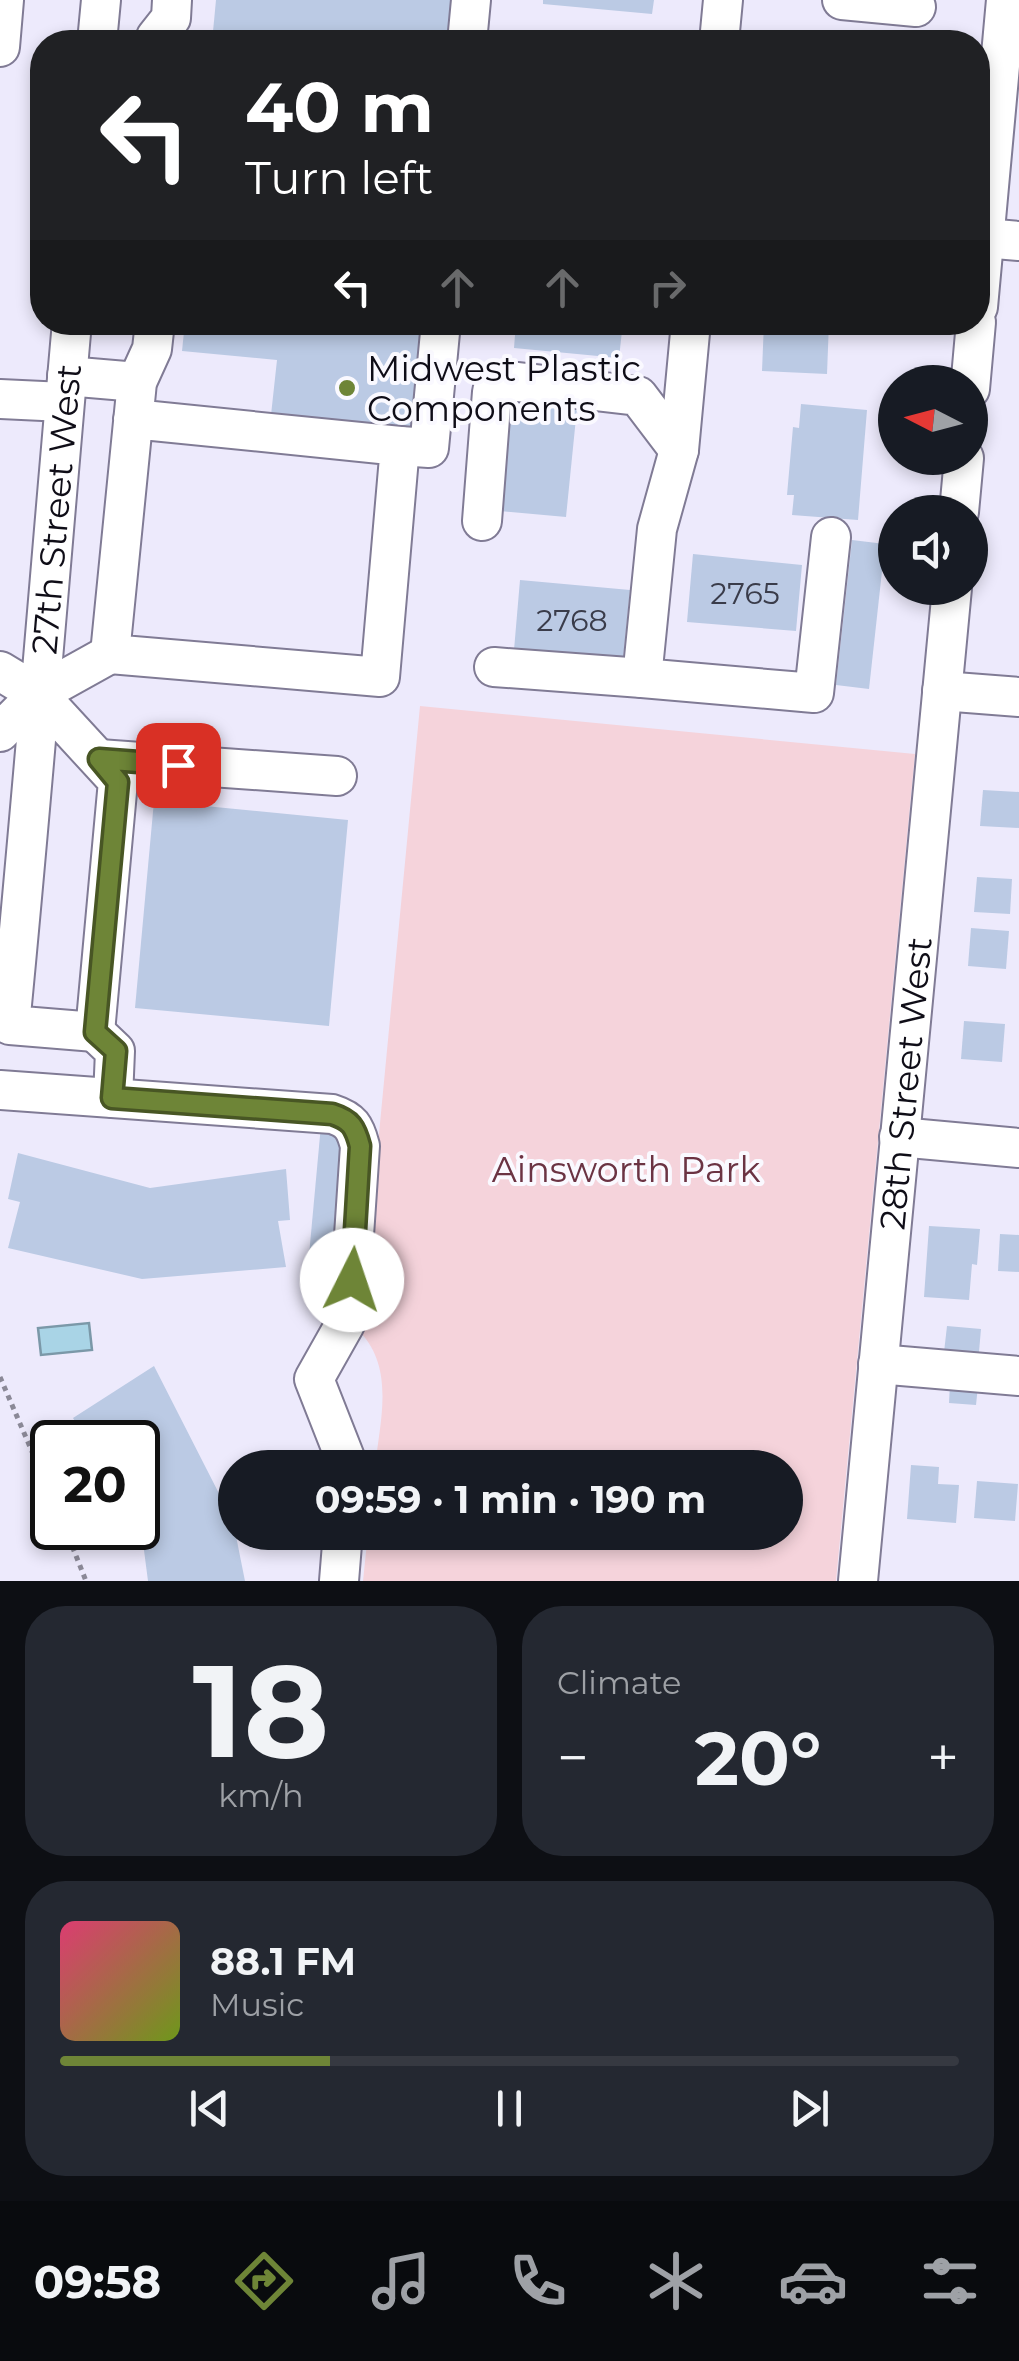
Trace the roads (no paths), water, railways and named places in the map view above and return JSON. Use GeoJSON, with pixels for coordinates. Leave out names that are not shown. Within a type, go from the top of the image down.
{"type":"FeatureCollection","features":[{"type":"Feature","properties":{"kind":"street"},"geometry":{"type":"LineString","coordinates":[[0,47],[4,0]]}},
{"type":"Feature","properties":{"kind":"street"},"geometry":{"type":"LineString","coordinates":[[98,30],[101,0]]}},
{"type":"Feature","properties":{"kind":"street"},"geometry":{"type":"LineString","coordinates":[[161,30],[170,18],[172,0]]}},
{"type":"Feature","properties":{"kind":"street"},"geometry":{"type":"LineString","coordinates":[[468,30],[470,0]]}},
{"type":"Feature","properties":{"kind":"street"},"geometry":{"type":"LineString","coordinates":[[720,30],[724,0]]}},
{"type":"Feature","properties":{"kind":"street"},"geometry":{"type":"LineString","coordinates":[[842,0],[916,7]]}},
{"type":"Feature","properties":{"kind":"street"},"geometry":{"type":"LineString","coordinates":[[990,272],[1001,240],[1006,0]]}},
{"type":"Feature","properties":{"kind":"street","name":"27th Street West"},"geometry":{"type":"LineString","coordinates":[[71,335],[38,694],[35,777],[10,1025],[95,1032]]}},
{"type":"Feature","properties":{"kind":"street"},"geometry":{"type":"LineString","coordinates":[[110,654],[137,382],[152,350],[154,335]]}},
{"type":"Feature","properties":{"kind":"street"},"geometry":{"type":"LineString","coordinates":[[134,420],[429,448],[439,335]]}},
{"type":"Feature","properties":{"kind":"street"},"geometry":{"type":"LineString","coordinates":[[642,678],[657,529],[679,450],[690,335]]}},
{"type":"Feature","properties":{"kind":"street"},"geometry":{"type":"LineString","coordinates":[[972,365],[975,335]]}},
{"type":"Feature","properties":{"kind":"street"},"geometry":{"type":"LineString","coordinates":[[482,521],[492,392],[510,381],[638,396],[679,450]]}},
{"type":"Feature","properties":{"kind":"street"},"geometry":{"type":"LineString","coordinates":[[0,399],[137,382]]}},
{"type":"Feature","properties":{"kind":"street"},"geometry":{"type":"LineString","coordinates":[[0,732],[38,694],[110,654],[380,677],[400,446]]}},
{"type":"Feature","properties":{"kind":"street"},"geometry":{"type":"LineString","coordinates":[[494,668],[814,693],[831,537]]}},
{"type":"Feature","properties":{"kind":"street","name":"28th Street West"},"geometry":{"type":"LineString","coordinates":[[858,1581],[950,605]]}},
{"type":"Feature","properties":{"kind":"street"},"geometry":{"type":"LineString","coordinates":[[0,670],[38,694],[118,782],[95,1032],[116,1051],[112,1098]]}},
{"type":"Feature","properties":{"kind":"street"},"geometry":{"type":"LineString","coordinates":[[942,690],[1019,697]]}},
{"type":"Feature","properties":{"kind":"street"},"geometry":{"type":"LineString","coordinates":[[99,759],[338,776]]}},
{"type":"Feature","properties":{"kind":"street"},"geometry":{"type":"LineString","coordinates":[[0,1090],[347,1118],[355,1128],[360,1146],[352,1280],[345,1324],[314,1379],[341,1450]]}},
{"type":"Feature","properties":{"kind":"street"},"geometry":{"type":"LineString","coordinates":[[899,1138],[1019,1148]]}},
{"type":"Feature","properties":{"kind":"street"},"geometry":{"type":"LineString","coordinates":[[878,1364],[1019,1376]]}},
{"type":"Feature","properties":{"kind":"street"},"geometry":{"type":"LineString","coordinates":[[339,1581],[342,1550]]}},
{"type":"Feature","properties":{"kind":"water"},"geometry":{"type":"Polygon","coordinates":[[[89,1323],[92,1350],[41,1355],[38,1328],[89,1323]]]}},
{"type":"Feature","properties":{"kind":"place","name":"Midwest Plastic Components"},"geometry":{"type":"Point","coordinates":[347,388]}},
{"type":"Feature","properties":{"kind":"park label","name":"Ainsworth Park"},"geometry":{"type":"Point","coordinates":[626,1169]}}]}
